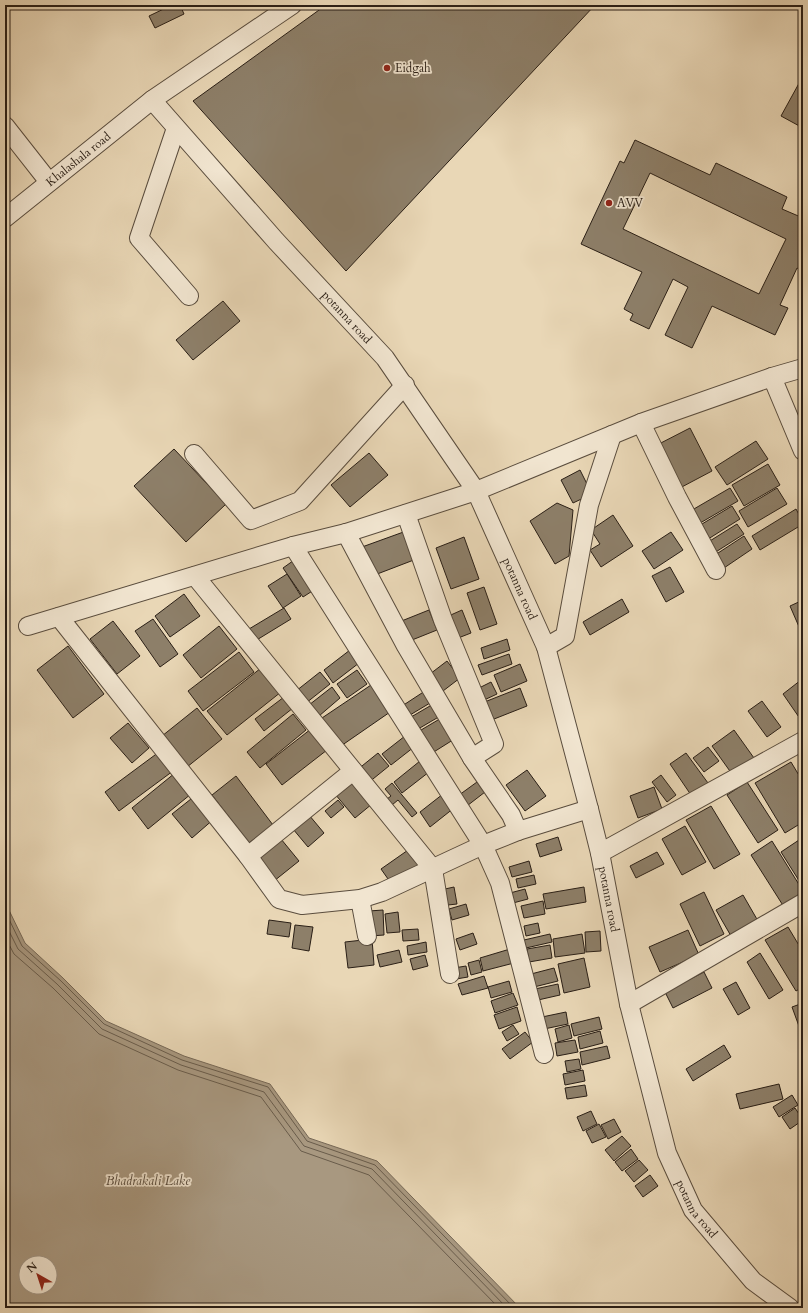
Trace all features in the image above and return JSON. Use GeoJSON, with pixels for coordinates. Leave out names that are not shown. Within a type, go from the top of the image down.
{"type":"FeatureCollection","features":[{"type":"Feature","properties":{"kind":"street"},"geometry":{"type":"LineString","coordinates":[[152,100],[292,5]]}},
{"type":"Feature","properties":{"kind":"street","name":"potanna road"},"geometry":{"type":"LineString","coordinates":[[152,100],[276,241],[385,358],[405,385],[476,491],[546,648],[600,853],[629,1004],[667,1153],[693,1210],[753,1281],[790,1308]]}},
{"type":"Feature","properties":{"kind":"street","name":"Khalashala road"},"geometry":{"type":"LineString","coordinates":[[5,218],[152,100]]}},
{"type":"Feature","properties":{"kind":"street"},"geometry":{"type":"LineString","coordinates":[[6,128],[49,182]]}},
{"type":"Feature","properties":{"kind":"street"},"geometry":{"type":"LineString","coordinates":[[176,128],[139,238],[190,296]]}},
{"type":"Feature","properties":{"kind":"street"},"geometry":{"type":"LineString","coordinates":[[28,626],[293,546],[346,533],[476,491],[641,423],[772,377],[803,368]]}},
{"type":"Feature","properties":{"kind":"street"},"geometry":{"type":"LineString","coordinates":[[772,377],[803,451]]}},
{"type":"Feature","properties":{"kind":"street"},"geometry":{"type":"LineString","coordinates":[[194,454],[251,520],[300,501],[405,385]]}},
{"type":"Feature","properties":{"kind":"street"},"geometry":{"type":"LineString","coordinates":[[641,423],[677,497],[716,570]]}},
{"type":"Feature","properties":{"kind":"street"},"geometry":{"type":"LineString","coordinates":[[546,648],[565,636],[589,505],[612,435]]}},
{"type":"Feature","properties":{"kind":"street"},"geometry":{"type":"LineString","coordinates":[[406,514],[443,620],[494,744],[472,758]]}},
{"type":"Feature","properties":{"kind":"street"},"geometry":{"type":"LineString","coordinates":[[346,533],[406,646],[472,758],[511,815],[518,832]]}},
{"type":"Feature","properties":{"kind":"street"},"geometry":{"type":"LineString","coordinates":[[293,546],[483,845],[500,883],[544,1054]]}},
{"type":"Feature","properties":{"kind":"street"},"geometry":{"type":"LineString","coordinates":[[195,576],[433,869],[450,974]]}},
{"type":"Feature","properties":{"kind":"street"},"geometry":{"type":"LineString","coordinates":[[59,617],[248,856],[279,899],[302,905],[360,899],[382,892],[483,845],[589,809]]}},
{"type":"Feature","properties":{"kind":"street"},"geometry":{"type":"LineString","coordinates":[[600,853],[803,741]]}},
{"type":"Feature","properties":{"kind":"street"},"geometry":{"type":"LineString","coordinates":[[248,856],[353,771]]}},
{"type":"Feature","properties":{"kind":"street"},"geometry":{"type":"LineString","coordinates":[[360,899],[367,936]]}},
{"type":"Feature","properties":{"kind":"street"},"geometry":{"type":"LineString","coordinates":[[629,1004],[803,903]]}},
{"type":"Feature","properties":{"kind":"water","name":"Bhadrakali Lake"},"geometry":{"type":"Polygon","coordinates":[[[5,902],[25,943],[106,1021],[184,1056],[270,1084],[309,1138],[377,1161],[520,1308],[5,1308],[5,902]]]}},
{"type":"Feature","properties":{"kind":"building"},"geometry":{"type":"Polygon","coordinates":[[[172,5],[180,5],[184,14],[155,28],[149,16],[172,5]]]}},
{"type":"Feature","properties":{"kind":"building","name":"Eidgah"},"geometry":{"type":"Polygon","coordinates":[[[326,5],[595,5],[346,271],[193,101],[326,5]]]}},
{"type":"Feature","properties":{"kind":"building"},"geometry":{"type":"Polygon","coordinates":[[[803,76],[803,128],[781,116],[803,76]]]}},
{"type":"Feature","properties":{"kind":"building"},"geometry":{"type":"Polygon","coordinates":[[[635,140],[710,175],[716,163],[787,197],[782,209],[803,218],[803,271],[797,268],[780,305],[788,308],[775,335],[712,306],[692,348],[665,335],[688,287],[673,279],[649,329],[630,320],[633,314],[624,309],[642,272],[581,244],[620,161],[624,163],[635,140]],[[650,173],[623,229],[759,294],[786,239],[650,173]]]}},
{"type":"Feature","properties":{"kind":"building"},"geometry":{"type":"Polygon","coordinates":[[[223,301],[240,321],[193,360],[176,340],[223,301]]]}},
{"type":"Feature","properties":{"kind":"building"},"geometry":{"type":"Polygon","coordinates":[[[690,428],[712,471],[678,489],[655,446],[690,428]]]}},
{"type":"Feature","properties":{"kind":"building"},"geometry":{"type":"Polygon","coordinates":[[[756,441],[768,459],[727,485],[715,467],[756,441]]]}},
{"type":"Feature","properties":{"kind":"building"},"geometry":{"type":"Polygon","coordinates":[[[174,449],[226,504],[186,542],[134,486],[174,449]]]}},
{"type":"Feature","properties":{"kind":"building"},"geometry":{"type":"Polygon","coordinates":[[[369,453],[388,475],[350,507],[331,485],[369,453]]]}},
{"type":"Feature","properties":{"kind":"building"},"geometry":{"type":"Polygon","coordinates":[[[768,464],[780,485],[744,506],[732,485],[768,464]]]}},
{"type":"Feature","properties":{"kind":"building"},"geometry":{"type":"Polygon","coordinates":[[[580,470],[592,494],[573,503],[561,480],[580,470]]]}},
{"type":"Feature","properties":{"kind":"building"},"geometry":{"type":"Polygon","coordinates":[[[730,488],[738,501],[695,526],[687,513],[730,488]]]}},
{"type":"Feature","properties":{"kind":"building"},"geometry":{"type":"Polygon","coordinates":[[[777,488],[787,504],[748,527],[739,511],[777,488]]]}},
{"type":"Feature","properties":{"kind":"building"},"geometry":{"type":"Polygon","coordinates":[[[557,503],[573,510],[569,556],[555,564],[530,521],[557,503]]]}},
{"type":"Feature","properties":{"kind":"building"},"geometry":{"type":"Polygon","coordinates":[[[732,506],[740,519],[705,541],[697,527],[732,506]]]}},
{"type":"Feature","properties":{"kind":"building"},"geometry":{"type":"Polygon","coordinates":[[[796,509],[803,524],[760,550],[752,536],[796,509]]]}},
{"type":"Feature","properties":{"kind":"building"},"geometry":{"type":"Polygon","coordinates":[[[613,515],[633,546],[601,567],[590,550],[600,544],[591,530],[613,515]]]}},
{"type":"Feature","properties":{"kind":"building"},"geometry":{"type":"Polygon","coordinates":[[[737,524],[744,534],[711,555],[705,544],[737,524]]]}},
{"type":"Feature","properties":{"kind":"building"},"geometry":{"type":"Polygon","coordinates":[[[409,530],[419,558],[372,576],[362,547],[409,530]]]}},
{"type":"Feature","properties":{"kind":"building"},"geometry":{"type":"Polygon","coordinates":[[[671,532],[683,550],[654,569],[642,551],[671,532]]]}},
{"type":"Feature","properties":{"kind":"building"},"geometry":{"type":"Polygon","coordinates":[[[744,536],[752,549],[721,570],[712,557],[744,536]]]}},
{"type":"Feature","properties":{"kind":"building"},"geometry":{"type":"Polygon","coordinates":[[[464,537],[479,579],[451,589],[436,548],[464,537]]]}},
{"type":"Feature","properties":{"kind":"building"},"geometry":{"type":"Polygon","coordinates":[[[297,558],[317,588],[303,597],[283,568],[297,558]]]}},
{"type":"Feature","properties":{"kind":"building"},"geometry":{"type":"Polygon","coordinates":[[[670,567],[684,592],[666,602],[652,576],[670,567]]]}},
{"type":"Feature","properties":{"kind":"building"},"geometry":{"type":"Polygon","coordinates":[[[287,574],[301,596],[283,608],[268,586],[287,574]]]}},
{"type":"Feature","properties":{"kind":"building"},"geometry":{"type":"Polygon","coordinates":[[[484,587],[497,624],[480,630],[467,593],[484,587]]]}},
{"type":"Feature","properties":{"kind":"building"},"geometry":{"type":"Polygon","coordinates":[[[184,594],[200,616],[170,637],[155,616],[184,594]]]}},
{"type":"Feature","properties":{"kind":"building"},"geometry":{"type":"Polygon","coordinates":[[[622,599],[629,612],[590,635],[583,622],[622,599]]]}},
{"type":"Feature","properties":{"kind":"building"},"geometry":{"type":"Polygon","coordinates":[[[803,600],[803,636],[790,606],[803,600]]]}},
{"type":"Feature","properties":{"kind":"building"},"geometry":{"type":"Polygon","coordinates":[[[284,608],[291,619],[255,641],[249,629],[284,608]]]}},
{"type":"Feature","properties":{"kind":"building"},"geometry":{"type":"Polygon","coordinates":[[[429,610],[437,630],[407,642],[399,622],[429,610]]]}},
{"type":"Feature","properties":{"kind":"building"},"geometry":{"type":"Polygon","coordinates":[[[462,610],[471,633],[453,640],[444,618],[462,610]]]}},
{"type":"Feature","properties":{"kind":"building"},"geometry":{"type":"Polygon","coordinates":[[[153,619],[178,654],[160,667],[135,631],[153,619]]]}},
{"type":"Feature","properties":{"kind":"building"},"geometry":{"type":"Polygon","coordinates":[[[113,621],[140,656],[117,674],[90,639],[113,621]]]}},
{"type":"Feature","properties":{"kind":"building"},"geometry":{"type":"Polygon","coordinates":[[[219,626],[237,649],[201,678],[183,655],[219,626]]]}},
{"type":"Feature","properties":{"kind":"building"},"geometry":{"type":"Polygon","coordinates":[[[507,639],[510,650],[484,659],[481,648],[507,639]]]}},
{"type":"Feature","properties":{"kind":"building"},"geometry":{"type":"Polygon","coordinates":[[[68,646],[104,694],[73,718],[37,670],[68,646]]]}},
{"type":"Feature","properties":{"kind":"building"},"geometry":{"type":"Polygon","coordinates":[[[350,650],[359,663],[333,683],[324,670],[350,650]]]}},
{"type":"Feature","properties":{"kind":"building"},"geometry":{"type":"Polygon","coordinates":[[[239,652],[254,672],[203,711],[188,691],[239,652]]]}},
{"type":"Feature","properties":{"kind":"building"},"geometry":{"type":"Polygon","coordinates":[[[509,654],[512,664],[482,675],[478,665],[509,654]]]}},
{"type":"Feature","properties":{"kind":"building"},"geometry":{"type":"Polygon","coordinates":[[[447,661],[460,678],[443,691],[430,674],[447,661]]]}},
{"type":"Feature","properties":{"kind":"building"},"geometry":{"type":"Polygon","coordinates":[[[520,664],[527,681],[501,692],[494,675],[520,664]]]}},
{"type":"Feature","properties":{"kind":"building"},"geometry":{"type":"Polygon","coordinates":[[[261,668],[281,692],[227,735],[207,711],[261,668]]]}},
{"type":"Feature","properties":{"kind":"building"},"geometry":{"type":"Polygon","coordinates":[[[357,670],[367,684],[347,698],[337,684],[357,670]]]}},
{"type":"Feature","properties":{"kind":"building"},"geometry":{"type":"Polygon","coordinates":[[[320,672],[330,684],[306,703],[296,691],[320,672]]]}},
{"type":"Feature","properties":{"kind":"building"},"geometry":{"type":"Polygon","coordinates":[[[801,680],[803,683],[803,723],[783,694],[801,680]]]}},
{"type":"Feature","properties":{"kind":"building"},"geometry":{"type":"Polygon","coordinates":[[[491,682],[497,694],[482,701],[477,689],[491,682]]]}},
{"type":"Feature","properties":{"kind":"building"},"geometry":{"type":"Polygon","coordinates":[[[374,683],[393,710],[338,748],[319,720],[374,683]]]}},
{"type":"Feature","properties":{"kind":"building"},"geometry":{"type":"Polygon","coordinates":[[[332,687],[340,698],[319,716],[309,705],[332,687]]]}},
{"type":"Feature","properties":{"kind":"building"},"geometry":{"type":"Polygon","coordinates":[[[520,688],[527,706],[489,721],[482,703],[520,688]]]}},
{"type":"Feature","properties":{"kind":"building"},"geometry":{"type":"Polygon","coordinates":[[[428,689],[435,700],[405,718],[399,708],[428,689]]]}},
{"type":"Feature","properties":{"kind":"building"},"geometry":{"type":"Polygon","coordinates":[[[284,697],[293,708],[264,731],[255,719],[284,697]]]}},
{"type":"Feature","properties":{"kind":"building"},"geometry":{"type":"Polygon","coordinates":[[[762,701],[781,727],[767,737],[748,711],[762,701]]]}},
{"type":"Feature","properties":{"kind":"building"},"geometry":{"type":"Polygon","coordinates":[[[435,703],[442,715],[413,732],[406,720],[435,703]]]}},
{"type":"Feature","properties":{"kind":"building"},"geometry":{"type":"Polygon","coordinates":[[[197,708],[222,739],[187,767],[162,736],[197,708]]]}},
{"type":"Feature","properties":{"kind":"building"},"geometry":{"type":"Polygon","coordinates":[[[293,714],[306,730],[260,768],[247,752],[293,714]]]}},
{"type":"Feature","properties":{"kind":"building"},"geometry":{"type":"Polygon","coordinates":[[[443,717],[456,738],[429,755],[416,733],[443,717]]]}},
{"type":"Feature","properties":{"kind":"building"},"geometry":{"type":"Polygon","coordinates":[[[128,723],[149,748],[132,763],[110,738],[128,723]]]}},
{"type":"Feature","properties":{"kind":"building"},"geometry":{"type":"Polygon","coordinates":[[[311,729],[327,750],[282,785],[266,764],[311,729]]]}},
{"type":"Feature","properties":{"kind":"building"},"geometry":{"type":"Polygon","coordinates":[[[734,730],[754,758],[732,774],[712,746],[734,730]]]}},
{"type":"Feature","properties":{"kind":"building"},"geometry":{"type":"Polygon","coordinates":[[[405,736],[414,747],[391,765],[382,754],[405,736]]]}},
{"type":"Feature","properties":{"kind":"building"},"geometry":{"type":"Polygon","coordinates":[[[708,747],[719,761],[704,772],[693,758],[708,747]]]}},
{"type":"Feature","properties":{"kind":"building"},"geometry":{"type":"Polygon","coordinates":[[[159,752],[173,771],[119,811],[105,792],[159,752]]]}},
{"type":"Feature","properties":{"kind":"building"},"geometry":{"type":"Polygon","coordinates":[[[378,753],[389,766],[368,783],[357,770],[378,753]]]}},
{"type":"Feature","properties":{"kind":"building"},"geometry":{"type":"Polygon","coordinates":[[[686,753],[708,783],[691,795],[670,764],[686,753]]]}},
{"type":"Feature","properties":{"kind":"building"},"geometry":{"type":"Polygon","coordinates":[[[420,761],[429,772],[402,793],[394,782],[420,761]]]}},
{"type":"Feature","properties":{"kind":"building"},"geometry":{"type":"Polygon","coordinates":[[[791,762],[803,782],[803,822],[785,833],[755,783],[791,762]]]}},
{"type":"Feature","properties":{"kind":"building"},"geometry":{"type":"Polygon","coordinates":[[[527,770],[546,796],[525,811],[506,785],[527,770]]]}},
{"type":"Feature","properties":{"kind":"building"},"geometry":{"type":"Polygon","coordinates":[[[175,773],[191,794],[148,829],[132,808],[175,773]]]}},
{"type":"Feature","properties":{"kind":"building"},"geometry":{"type":"Polygon","coordinates":[[[661,775],[676,795],[667,802],[652,782],[661,775]]]}},
{"type":"Feature","properties":{"kind":"building"},"geometry":{"type":"Polygon","coordinates":[[[236,776],[273,825],[249,843],[212,795],[236,776]]]}},
{"type":"Feature","properties":{"kind":"building"},"geometry":{"type":"Polygon","coordinates":[[[352,780],[372,804],[355,818],[335,794],[352,780]]]}},
{"type":"Feature","properties":{"kind":"building"},"geometry":{"type":"Polygon","coordinates":[[[477,782],[485,792],[463,809],[455,798],[477,782]]]}},
{"type":"Feature","properties":{"kind":"building"},"geometry":{"type":"Polygon","coordinates":[[[747,782],[778,830],[758,843],[727,795],[747,782]]]}},
{"type":"Feature","properties":{"kind":"building"},"geometry":{"type":"Polygon","coordinates":[[[392,783],[417,813],[412,817],[398,800],[392,805],[387,799],[391,796],[385,789],[392,783]]]}},
{"type":"Feature","properties":{"kind":"building"},"geometry":{"type":"Polygon","coordinates":[[[654,787],[662,809],[638,818],[630,796],[654,787]]]}},
{"type":"Feature","properties":{"kind":"building"},"geometry":{"type":"Polygon","coordinates":[[[443,794],[454,808],[430,827],[420,812],[443,794]]]}},
{"type":"Feature","properties":{"kind":"building"},"geometry":{"type":"Polygon","coordinates":[[[196,795],[215,818],[192,838],[172,814],[196,795]]]}},
{"type":"Feature","properties":{"kind":"building"},"geometry":{"type":"Polygon","coordinates":[[[338,800],[344,807],[331,818],[325,811],[338,800]]]}},
{"type":"Feature","properties":{"kind":"building"},"geometry":{"type":"Polygon","coordinates":[[[711,806],[740,854],[714,869],[686,820],[711,806]]]}},
{"type":"Feature","properties":{"kind":"building"},"geometry":{"type":"Polygon","coordinates":[[[309,815],[324,833],[308,847],[293,829],[309,815]]]}},
{"type":"Feature","properties":{"kind":"building"},"geometry":{"type":"Polygon","coordinates":[[[685,826],[706,862],[682,875],[662,839],[685,826]]]}},
{"type":"Feature","properties":{"kind":"building"},"geometry":{"type":"Polygon","coordinates":[[[558,837],[562,850],[540,857],[536,844],[558,837]]]}},
{"type":"Feature","properties":{"kind":"building"},"geometry":{"type":"Polygon","coordinates":[[[802,838],[803,840],[803,887],[781,852],[802,838]]]}},
{"type":"Feature","properties":{"kind":"building"},"geometry":{"type":"Polygon","coordinates":[[[281,839],[299,861],[274,881],[256,858],[281,839]]]}},
{"type":"Feature","properties":{"kind":"building"},"geometry":{"type":"Polygon","coordinates":[[[772,841],[803,891],[803,895],[784,907],[751,855],[772,841]]]}},
{"type":"Feature","properties":{"kind":"building"},"geometry":{"type":"Polygon","coordinates":[[[411,848],[423,864],[393,886],[381,869],[411,848]]]}},
{"type":"Feature","properties":{"kind":"building"},"geometry":{"type":"Polygon","coordinates":[[[657,852],[664,864],[636,878],[630,866],[657,852]]]}},
{"type":"Feature","properties":{"kind":"building"},"geometry":{"type":"Polygon","coordinates":[[[529,861],[532,872],[512,877],[509,867],[529,861]]]}},
{"type":"Feature","properties":{"kind":"building"},"geometry":{"type":"Polygon","coordinates":[[[534,875],[536,884],[518,888],[516,879],[534,875]]]}},
{"type":"Feature","properties":{"kind":"building"},"geometry":{"type":"Polygon","coordinates":[[[454,887],[457,904],[448,905],[445,889],[454,887]]]}},
{"type":"Feature","properties":{"kind":"building"},"geometry":{"type":"Polygon","coordinates":[[[584,887],[586,902],[546,909],[543,894],[584,887]]]}},
{"type":"Feature","properties":{"kind":"building"},"geometry":{"type":"Polygon","coordinates":[[[525,889],[528,899],[513,903],[510,893],[525,889]]]}},
{"type":"Feature","properties":{"kind":"building"},"geometry":{"type":"Polygon","coordinates":[[[704,892],[724,934],[700,946],[680,904],[704,892]]]}},
{"type":"Feature","properties":{"kind":"building"},"geometry":{"type":"Polygon","coordinates":[[[743,895],[758,921],[731,936],[716,910],[743,895]]]}},
{"type":"Feature","properties":{"kind":"building"},"geometry":{"type":"Polygon","coordinates":[[[543,901],[545,914],[524,918],[521,906],[543,901]]]}},
{"type":"Feature","properties":{"kind":"building"},"geometry":{"type":"Polygon","coordinates":[[[466,904],[469,915],[452,920],[449,909],[466,904]]]}},
{"type":"Feature","properties":{"kind":"building"},"geometry":{"type":"Polygon","coordinates":[[[383,910],[384,935],[370,936],[369,911],[383,910]]]}},
{"type":"Feature","properties":{"kind":"building"},"geometry":{"type":"Polygon","coordinates":[[[398,912],[400,932],[387,933],[385,914],[398,912]]]}},
{"type":"Feature","properties":{"kind":"building"},"geometry":{"type":"Polygon","coordinates":[[[269,920],[291,923],[289,937],[267,934],[269,920]]]}},
{"type":"Feature","properties":{"kind":"building"},"geometry":{"type":"Polygon","coordinates":[[[538,923],[540,933],[526,936],[524,926],[538,923]]]}},
{"type":"Feature","properties":{"kind":"building"},"geometry":{"type":"Polygon","coordinates":[[[295,925],[313,927],[309,951],[292,948],[295,925]]]}},
{"type":"Feature","properties":{"kind":"building"},"geometry":{"type":"Polygon","coordinates":[[[788,927],[803,952],[803,987],[796,991],[765,940],[788,927]]]}},
{"type":"Feature","properties":{"kind":"building"},"geometry":{"type":"Polygon","coordinates":[[[418,929],[419,940],[403,941],[402,930],[418,929]]]}},
{"type":"Feature","properties":{"kind":"building"},"geometry":{"type":"Polygon","coordinates":[[[688,930],[699,955],[660,972],[649,947],[688,930]]]}},
{"type":"Feature","properties":{"kind":"building"},"geometry":{"type":"Polygon","coordinates":[[[600,931],[601,951],[586,952],[585,932],[600,931]]]}},
{"type":"Feature","properties":{"kind":"building"},"geometry":{"type":"Polygon","coordinates":[[[473,933],[477,944],[460,950],[456,939],[473,933]]]}},
{"type":"Feature","properties":{"kind":"building"},"geometry":{"type":"Polygon","coordinates":[[[550,934],[552,942],[526,948],[524,940],[550,934]]]}},
{"type":"Feature","properties":{"kind":"building"},"geometry":{"type":"Polygon","coordinates":[[[582,934],[585,953],[555,957],[553,939],[582,934]]]}},
{"type":"Feature","properties":{"kind":"building"},"geometry":{"type":"Polygon","coordinates":[[[372,939],[374,965],[348,968],[345,942],[372,939]]]}},
{"type":"Feature","properties":{"kind":"building"},"geometry":{"type":"Polygon","coordinates":[[[426,942],[427,952],[408,955],[407,946],[426,942]]]}},
{"type":"Feature","properties":{"kind":"building"},"geometry":{"type":"Polygon","coordinates":[[[550,945],[552,958],[529,962],[527,949],[550,945]]]}},
{"type":"Feature","properties":{"kind":"building"},"geometry":{"type":"Polygon","coordinates":[[[510,949],[514,963],[483,971],[480,958],[510,949]]]}},
{"type":"Feature","properties":{"kind":"building"},"geometry":{"type":"Polygon","coordinates":[[[399,950],[402,962],[380,967],[377,955],[399,950]]]}},
{"type":"Feature","properties":{"kind":"building"},"geometry":{"type":"Polygon","coordinates":[[[760,953],[783,990],[769,999],[747,962],[760,953]]]}},
{"type":"Feature","properties":{"kind":"building"},"geometry":{"type":"Polygon","coordinates":[[[425,955],[428,966],[413,970],[410,959],[425,955]]]}},
{"type":"Feature","properties":{"kind":"building"},"geometry":{"type":"Polygon","coordinates":[[[584,958],[590,987],[564,993],[558,964],[584,958]]]}},
{"type":"Feature","properties":{"kind":"building"},"geometry":{"type":"Polygon","coordinates":[[[479,960],[482,972],[471,975],[468,963],[479,960]]]}},
{"type":"Feature","properties":{"kind":"building"},"geometry":{"type":"Polygon","coordinates":[[[466,966],[468,977],[456,979],[454,968],[466,966]]]}},
{"type":"Feature","properties":{"kind":"building"},"geometry":{"type":"Polygon","coordinates":[[[554,968],[558,981],[534,987],[531,974],[554,968]]]}},
{"type":"Feature","properties":{"kind":"building"},"geometry":{"type":"Polygon","coordinates":[[[704,972],[712,988],[673,1008],[665,992],[704,972]]]}},
{"type":"Feature","properties":{"kind":"building"},"geometry":{"type":"Polygon","coordinates":[[[484,976],[488,988],[462,995],[458,984],[484,976]]]}},
{"type":"Feature","properties":{"kind":"building"},"geometry":{"type":"Polygon","coordinates":[[[509,981],[512,992],[491,998],[488,987],[509,981]]]}},
{"type":"Feature","properties":{"kind":"building"},"geometry":{"type":"Polygon","coordinates":[[[736,982],[750,1008],[738,1015],[723,989],[736,982]]]}},
{"type":"Feature","properties":{"kind":"building"},"geometry":{"type":"Polygon","coordinates":[[[558,984],[560,995],[538,1000],[535,989],[558,984]]]}},
{"type":"Feature","properties":{"kind":"building"},"geometry":{"type":"Polygon","coordinates":[[[513,993],[518,1005],[495,1013],[491,1001],[513,993]]]}},
{"type":"Feature","properties":{"kind":"building"},"geometry":{"type":"Polygon","coordinates":[[[803,1003],[803,1027],[800,1029],[792,1007],[803,1003]]]}},
{"type":"Feature","properties":{"kind":"building"},"geometry":{"type":"Polygon","coordinates":[[[517,1007],[521,1021],[499,1029],[494,1015],[517,1007]]]}},
{"type":"Feature","properties":{"kind":"building"},"geometry":{"type":"Polygon","coordinates":[[[566,1012],[568,1024],[544,1029],[542,1017],[566,1012]]]}},
{"type":"Feature","properties":{"kind":"building"},"geometry":{"type":"Polygon","coordinates":[[[599,1017],[602,1029],[574,1036],[571,1024],[599,1017]]]}},
{"type":"Feature","properties":{"kind":"building"},"geometry":{"type":"Polygon","coordinates":[[[513,1025],[519,1034],[507,1041],[502,1032],[513,1025]]]}},
{"type":"Feature","properties":{"kind":"building"},"geometry":{"type":"Polygon","coordinates":[[[569,1025],[572,1038],[558,1042],[555,1029],[569,1025]]]}},
{"type":"Feature","properties":{"kind":"building"},"geometry":{"type":"Polygon","coordinates":[[[600,1031],[603,1043],[580,1049],[578,1037],[600,1031]]]}},
{"type":"Feature","properties":{"kind":"building"},"geometry":{"type":"Polygon","coordinates":[[[525,1032],[533,1042],[510,1059],[502,1049],[525,1032]]]}},
{"type":"Feature","properties":{"kind":"building"},"geometry":{"type":"Polygon","coordinates":[[[575,1040],[578,1052],[557,1056],[555,1043],[575,1040]]]}},
{"type":"Feature","properties":{"kind":"building"},"geometry":{"type":"Polygon","coordinates":[[[724,1045],[731,1057],[693,1081],[686,1069],[724,1045]]]}},
{"type":"Feature","properties":{"kind":"building"},"geometry":{"type":"Polygon","coordinates":[[[607,1046],[610,1058],[582,1065],[580,1052],[607,1046]]]}},
{"type":"Feature","properties":{"kind":"building"},"geometry":{"type":"Polygon","coordinates":[[[579,1059],[581,1069],[567,1072],[565,1061],[579,1059]]]}},
{"type":"Feature","properties":{"kind":"building"},"geometry":{"type":"Polygon","coordinates":[[[583,1070],[585,1081],[565,1085],[563,1074],[583,1070]]]}},
{"type":"Feature","properties":{"kind":"building"},"geometry":{"type":"Polygon","coordinates":[[[779,1084],[783,1099],[740,1109],[736,1094],[779,1084]]]}},
{"type":"Feature","properties":{"kind":"building"},"geometry":{"type":"Polygon","coordinates":[[[585,1085],[587,1096],[567,1099],[565,1088],[585,1085]]]}},
{"type":"Feature","properties":{"kind":"building"},"geometry":{"type":"Polygon","coordinates":[[[792,1095],[798,1105],[779,1117],[773,1107],[792,1095]]]}},
{"type":"Feature","properties":{"kind":"building"},"geometry":{"type":"Polygon","coordinates":[[[795,1108],[803,1120],[790,1129],[782,1117],[795,1108]]]}},
{"type":"Feature","properties":{"kind":"building"},"geometry":{"type":"Polygon","coordinates":[[[591,1111],[597,1124],[583,1131],[577,1117],[591,1111]]]}},
{"type":"Feature","properties":{"kind":"building"},"geometry":{"type":"Polygon","coordinates":[[[614,1119],[621,1132],[608,1139],[601,1125],[614,1119]]]}},
{"type":"Feature","properties":{"kind":"building"},"geometry":{"type":"Polygon","coordinates":[[[599,1124],[606,1137],[592,1143],[586,1131],[599,1124]]]}},
{"type":"Feature","properties":{"kind":"building"},"geometry":{"type":"Polygon","coordinates":[[[622,1136],[631,1146],[614,1161],[605,1150],[622,1136]]]}},
{"type":"Feature","properties":{"kind":"building"},"geometry":{"type":"Polygon","coordinates":[[[631,1149],[638,1159],[622,1171],[615,1162],[631,1149]]]}},
{"type":"Feature","properties":{"kind":"building"},"geometry":{"type":"Polygon","coordinates":[[[639,1160],[648,1170],[634,1182],[625,1171],[639,1160]]]}},
{"type":"Feature","properties":{"kind":"building"},"geometry":{"type":"Polygon","coordinates":[[[650,1175],[658,1186],[643,1197],[635,1186],[650,1175]]]}},
{"type":"Feature","properties":{"kind":"place","name":"Eidgah"},"geometry":{"type":"Point","coordinates":[387,68]}},
{"type":"Feature","properties":{"kind":"place","name":"AVV"},"geometry":{"type":"Point","coordinates":[609,203]}}]}
